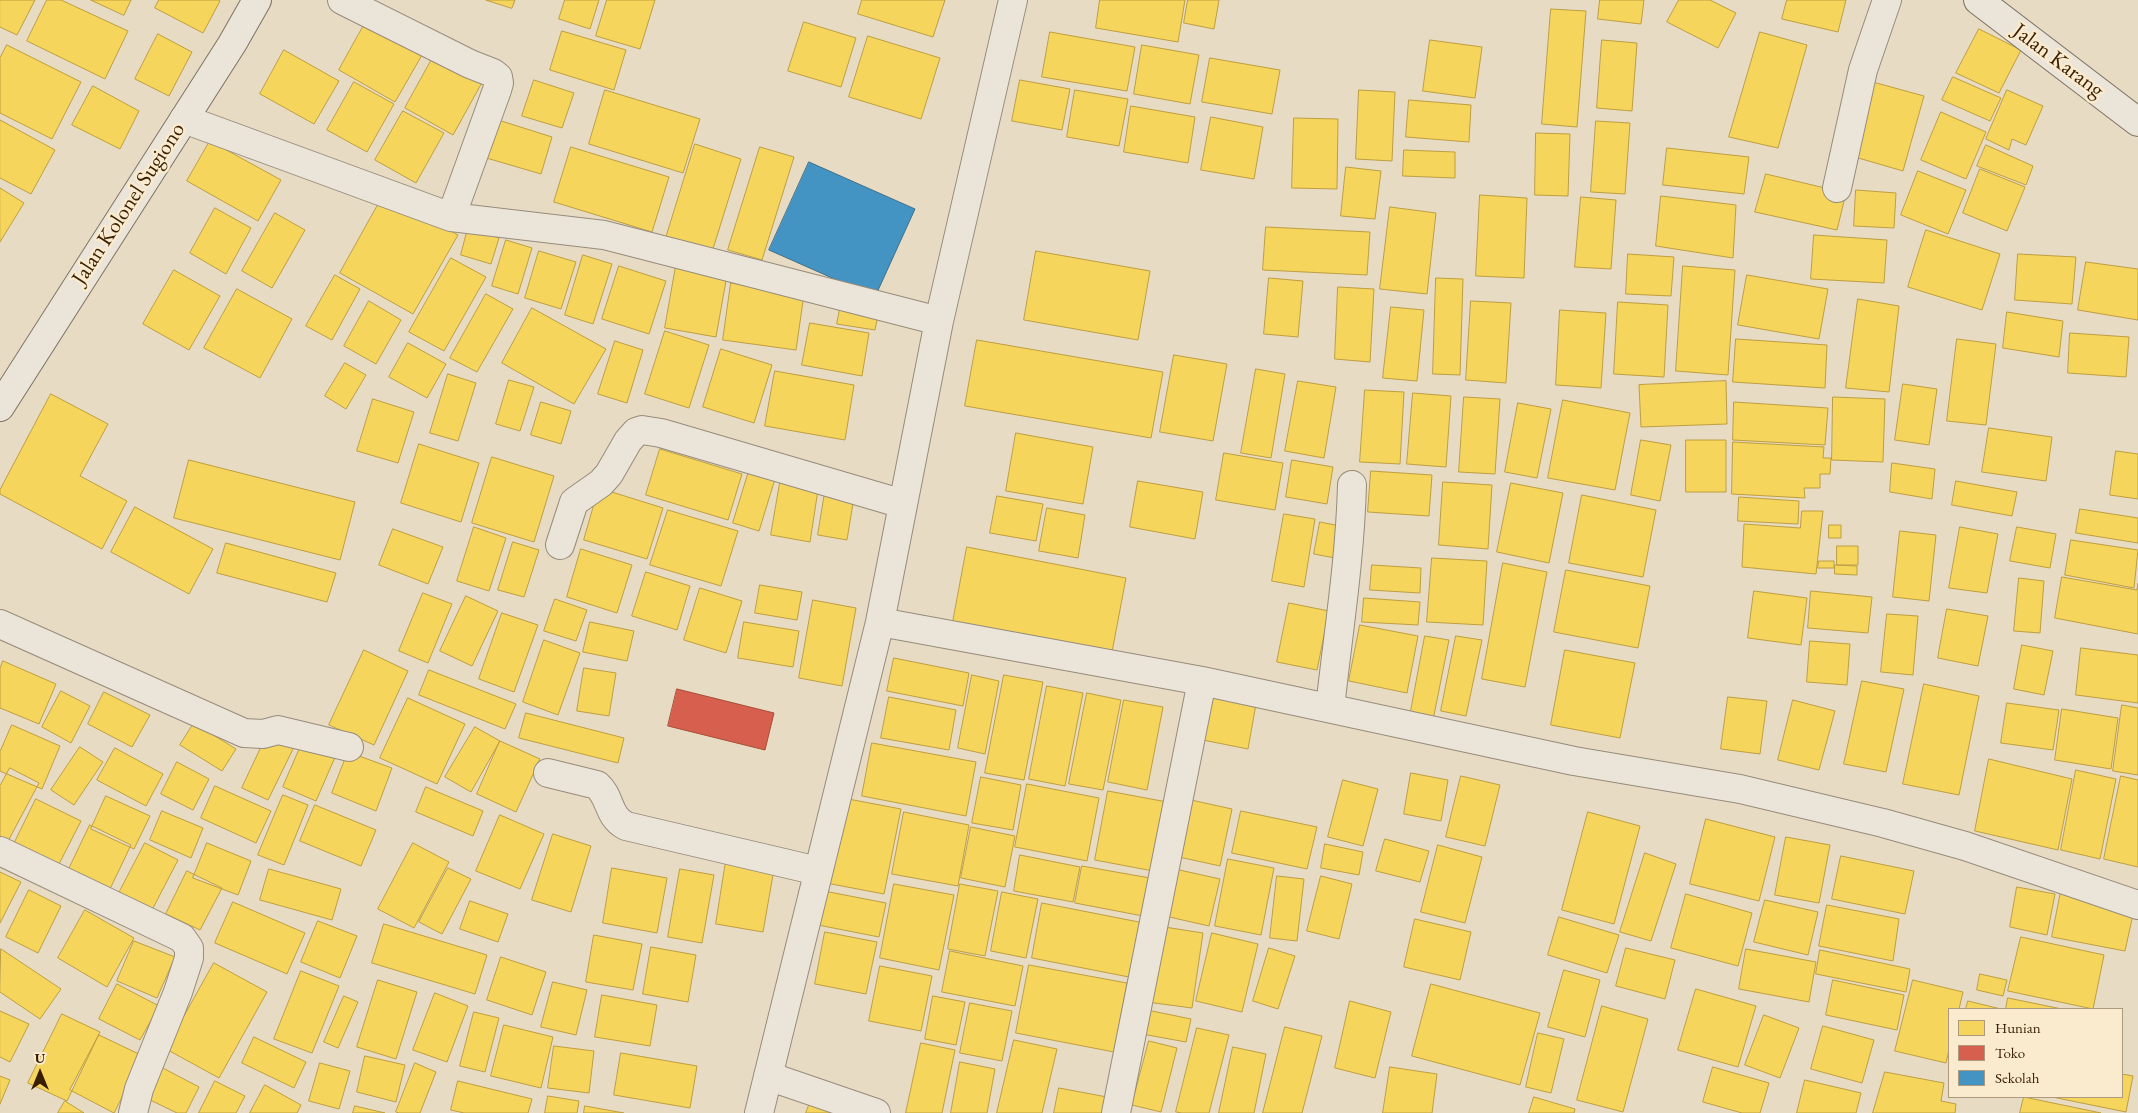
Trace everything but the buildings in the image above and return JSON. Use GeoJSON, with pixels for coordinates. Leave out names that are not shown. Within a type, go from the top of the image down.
{"type":"FeatureCollection","features":[{"type":"Feature","properties":{"kind":"street"},"geometry":{"type":"LineString","coordinates":[[342,0],[498,77],[497,90],[450,217]]}},
{"type":"Feature","properties":{"kind":"street"},"geometry":{"type":"LineString","coordinates":[[759,1113],[880,622],[939,321],[1013,0]]}},
{"type":"Feature","properties":{"kind":"street"},"geometry":{"type":"LineString","coordinates":[[1837,188],[1863,70],[1887,0]]}},
{"type":"Feature","properties":{"kind":"street","name":"Jalan Karang"},"geometry":{"type":"LineString","coordinates":[[1978,0],[2138,122]]}},
{"type":"Feature","properties":{"kind":"street","name":"Jalan Kolonel Sugiono"},"geometry":{"type":"LineString","coordinates":[[0,407],[232,44],[253,1]]}},
{"type":"Feature","properties":{"kind":"street"},"geometry":{"type":"LineString","coordinates":[[184,119],[450,217],[604,235],[939,321]]}},
{"type":"Feature","properties":{"kind":"street"},"geometry":{"type":"LineString","coordinates":[[560,545],[574,502],[601,483],[609,474],[628,441],[636,432],[642,430],[670,436],[903,504]]}},
{"type":"Feature","properties":{"kind":"street"},"geometry":{"type":"LineString","coordinates":[[1330,708],[1336,644],[1349,561],[1352,485]]}},
{"type":"Feature","properties":{"kind":"street"},"geometry":{"type":"LineString","coordinates":[[880,622],[1202,680],[1574,761],[1740,789],[1873,821],[1965,846],[2138,905]]}},
{"type":"Feature","properties":{"kind":"street"},"geometry":{"type":"LineString","coordinates":[[0,624],[244,733],[263,734],[278,730],[349,747]]}},
{"type":"Feature","properties":{"kind":"street"},"geometry":{"type":"LineString","coordinates":[[1116,1113],[1202,680]]}},
{"type":"Feature","properties":{"kind":"street"},"geometry":{"type":"LineString","coordinates":[[548,773],[597,785],[601,789],[615,818],[626,826],[818,871]]}},
{"type":"Feature","properties":{"kind":"street"},"geometry":{"type":"LineString","coordinates":[[0,851],[182,938],[189,948],[189,958],[178,992],[140,1089],[133,1113]]}},
{"type":"Feature","properties":{"kind":"street"},"geometry":{"type":"LineString","coordinates":[[768,1076],[876,1113]]}}]}
